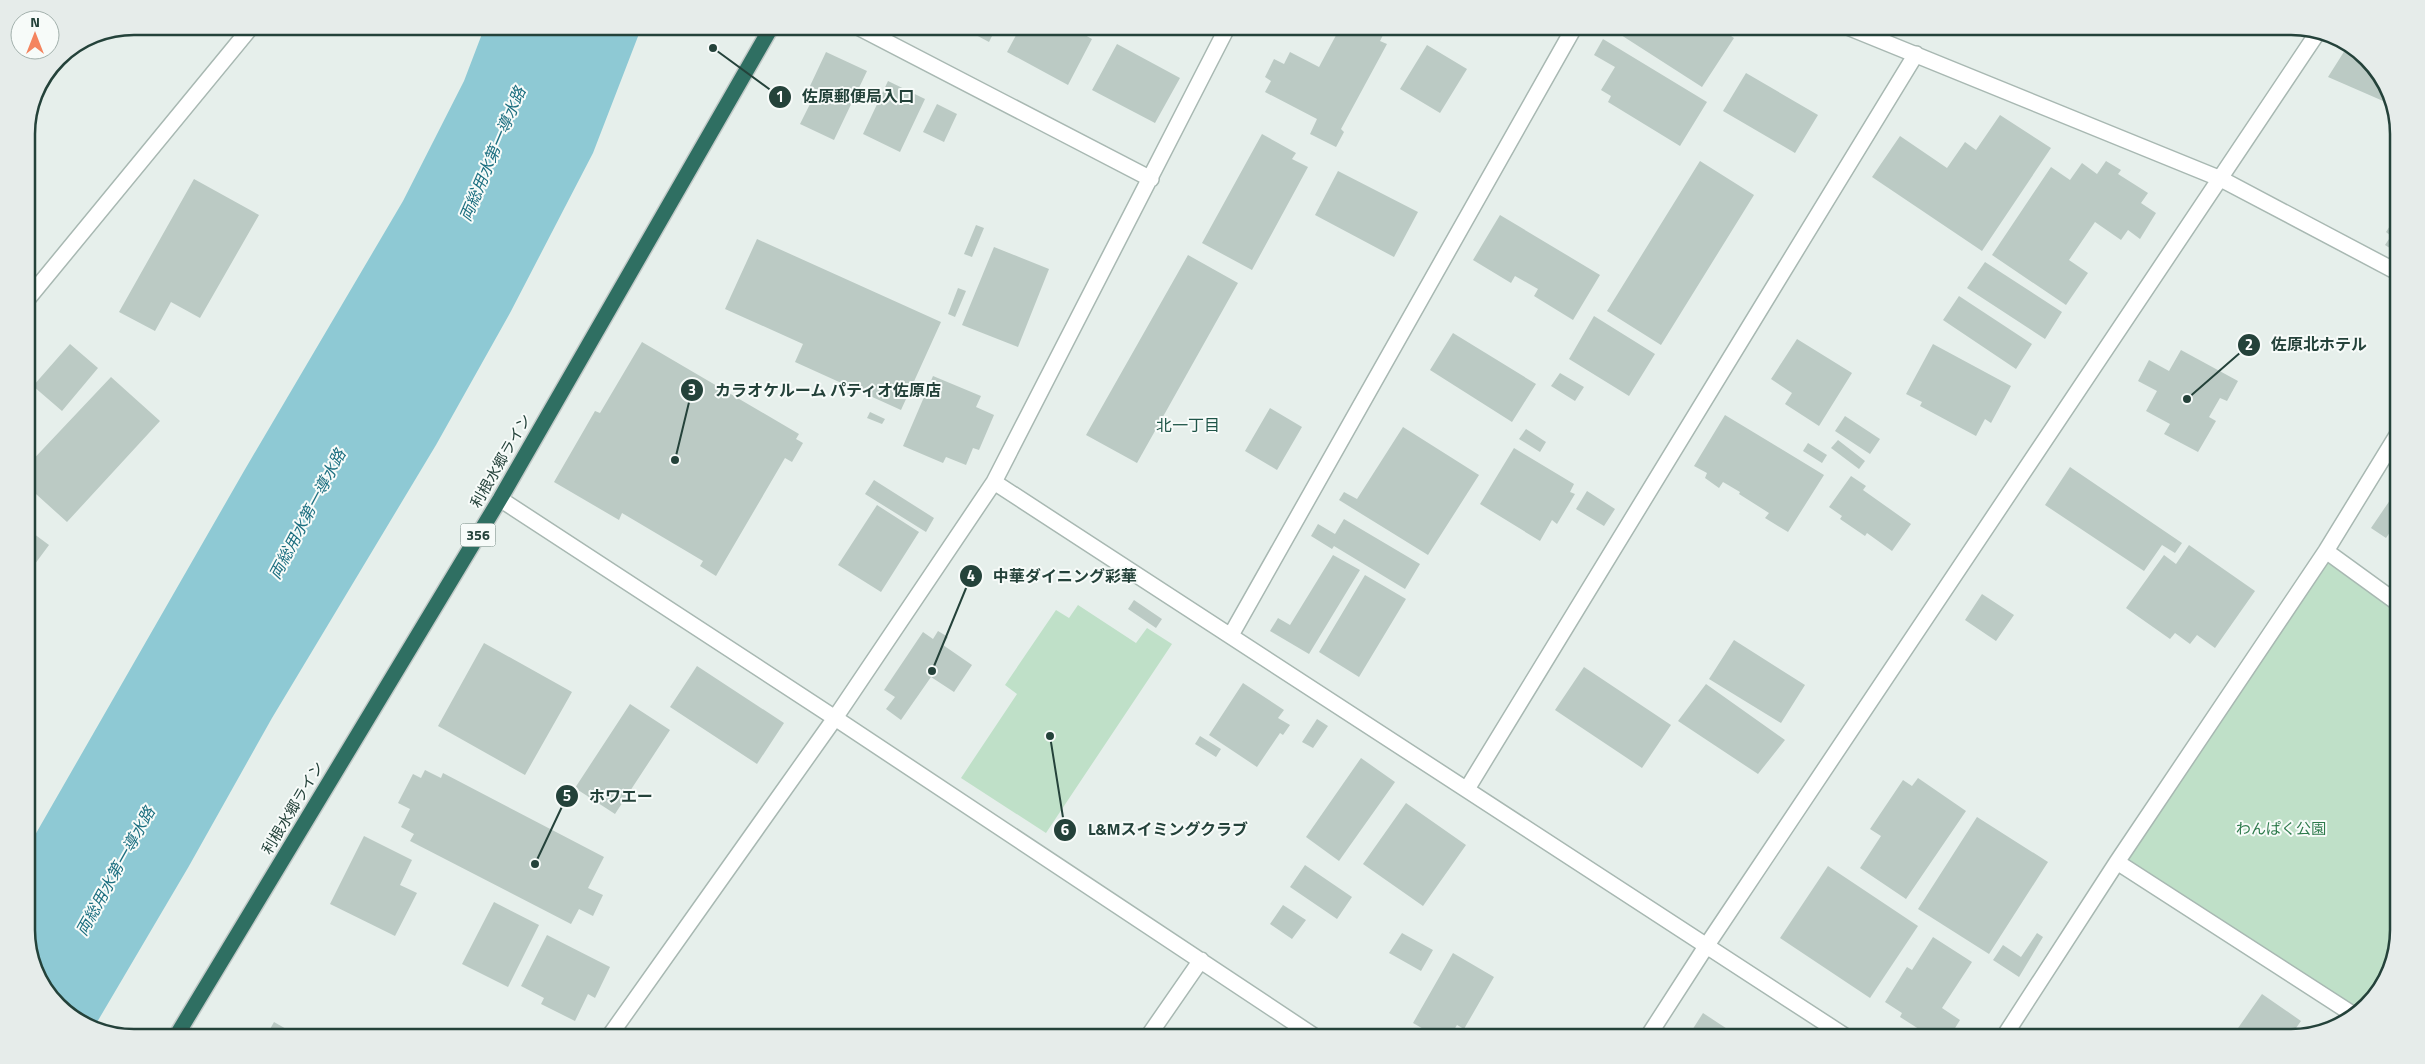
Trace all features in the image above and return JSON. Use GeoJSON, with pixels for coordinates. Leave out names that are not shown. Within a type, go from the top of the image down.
{"type":"FeatureCollection","features":[{"type":"Feature","properties":{"kind":"highway","name":"利根水郷ライン"},"geometry":{"type":"LineString","coordinates":[[180,1029],[500,499],[767,35]]}},
{"type":"Feature","properties":{"kind":"street"},"geometry":{"type":"LineString","coordinates":[[35,290],[245,35]]}},
{"type":"Feature","properties":{"kind":"street"},"geometry":{"type":"LineString","coordinates":[[873,35],[1151,179]]}},
{"type":"Feature","properties":{"kind":"street"},"geometry":{"type":"LineString","coordinates":[[615,1029],[835,718],[994,482],[1223,35]]}},
{"type":"Feature","properties":{"kind":"street"},"geometry":{"type":"LineString","coordinates":[[1231,635],[1570,35]]}},
{"type":"Feature","properties":{"kind":"street"},"geometry":{"type":"LineString","coordinates":[[1868,35],[2221,179],[2390,268]]}},
{"type":"Feature","properties":{"kind":"street"},"geometry":{"type":"LineString","coordinates":[[1653,1029],[1707,945],[2314,38]]}},
{"type":"Feature","properties":{"kind":"street"},"geometry":{"type":"LineString","coordinates":[[1467,789],[1916,54]]}},
{"type":"Feature","properties":{"kind":"street"},"geometry":{"type":"LineString","coordinates":[[2009,1029],[2117,862],[2326,551],[2390,447]]}},
{"type":"Feature","properties":{"kind":"street"},"geometry":{"type":"LineString","coordinates":[[994,482],[1834,1029]]}},
{"type":"Feature","properties":{"kind":"street"},"geometry":{"type":"LineString","coordinates":[[500,499],[835,718],[1304,1029]]}},
{"type":"Feature","properties":{"kind":"street"},"geometry":{"type":"LineString","coordinates":[[2326,551],[2390,597]]}},
{"type":"Feature","properties":{"kind":"street"},"geometry":{"type":"LineString","coordinates":[[2117,862],[2347,1011]]}},
{"type":"Feature","properties":{"kind":"street"},"geometry":{"type":"LineString","coordinates":[[1153,1029],[1201,960]]}},
{"type":"Feature","properties":{"kind":"green space","name":"わんぱく公園"},"geometry":{"type":"Polygon","coordinates":[[[2326,551],[2390,597],[2390,936],[2385,962],[2377,979],[2361,1000],[2347,1011],[2117,862],[2326,551]]]}},
{"type":"Feature","properties":{"kind":"green space"},"geometry":{"type":"Polygon","coordinates":[[[1078,605],[1136,643],[1147,628],[1172,644],[1046,833],[961,778],[1017,694],[1005,685],[1056,610],[1069,618],[1078,605]]]}},
{"type":"Feature","properties":{"kind":"water","name":"両総用水第一導水路"},"geometry":{"type":"Polygon","coordinates":[[[482,35],[639,35],[593,153],[510,313],[436,445],[272,718],[189,866],[97,1022],[90,1019],[60,995],[45,974],[40,962],[35,936],[35,835],[244,471],[403,201],[464,81],[482,35]]]}},
{"type":"Feature","properties":{"kind":"building"},"geometry":{"type":"Polygon","coordinates":[[[976,35],[992,35],[989,42],[976,35]]]}},
{"type":"Feature","properties":{"kind":"building"},"geometry":{"type":"Polygon","coordinates":[[[1016,35],[1085,35],[1092,39],[1068,85],[1007,52],[1016,35]]]}},
{"type":"Feature","properties":{"kind":"building"},"geometry":{"type":"Polygon","coordinates":[[[1336,35],[1383,35],[1380,41],[1387,44],[1341,129],[1344,132],[1336,147],[1310,134],[1317,119],[1265,92],[1271,81],[1265,77],[1274,59],[1284,64],[1290,52],[1319,67],[1336,35]]]}},
{"type":"Feature","properties":{"kind":"building"},"geometry":{"type":"Polygon","coordinates":[[[1621,35],[1730,35],[1734,38],[1702,87],[1621,35]]]}},
{"type":"Feature","properties":{"kind":"building"},"geometry":{"type":"Polygon","coordinates":[[[1603,39],[1707,102],[1680,146],[1608,102],[1611,96],[1601,90],[1615,67],[1594,55],[1603,39]]]}},
{"type":"Feature","properties":{"kind":"building"},"geometry":{"type":"Polygon","coordinates":[[[1117,44],[1180,78],[1155,123],[1092,90],[1117,44]]]}},
{"type":"Feature","properties":{"kind":"building"},"geometry":{"type":"Polygon","coordinates":[[[1427,45],[1467,69],[1440,113],[1400,89],[1427,45]]]}},
{"type":"Feature","properties":{"kind":"building"},"geometry":{"type":"Polygon","coordinates":[[[2344,51],[2361,64],[2380,90],[2385,102],[2328,77],[2344,51]]]}},
{"type":"Feature","properties":{"kind":"building"},"geometry":{"type":"Polygon","coordinates":[[[826,52],[867,71],[834,140],[800,124],[817,90],[810,86],[826,52]]]}},
{"type":"Feature","properties":{"kind":"building"},"geometry":{"type":"Polygon","coordinates":[[[1746,73],[1818,115],[1795,153],[1723,111],[1746,73]]]}},
{"type":"Feature","properties":{"kind":"building"},"geometry":{"type":"Polygon","coordinates":[[[888,81],[925,99],[900,152],[863,134],[888,81]]]}},
{"type":"Feature","properties":{"kind":"building"},"geometry":{"type":"Polygon","coordinates":[[[937,104],[957,114],[944,142],[923,132],[937,104]]]}},
{"type":"Feature","properties":{"kind":"building"},"geometry":{"type":"Polygon","coordinates":[[[2000,115],[2051,148],[1982,251],[1872,177],[1900,136],[1947,168],[1965,142],[1976,150],[2000,115]]]}},
{"type":"Feature","properties":{"kind":"building"},"geometry":{"type":"Polygon","coordinates":[[[1262,134],[1296,153],[1292,159],[1308,167],[1252,270],[1202,243],[1262,134]]]}},
{"type":"Feature","properties":{"kind":"building"},"geometry":{"type":"Polygon","coordinates":[[[1700,161],[1754,195],[1661,345],[1607,311],[1700,161]]]}},
{"type":"Feature","properties":{"kind":"building"},"geometry":{"type":"Polygon","coordinates":[[[2106,161],[2121,170],[2118,174],[2148,193],[2141,203],[2156,213],[2140,239],[2128,230],[2121,240],[2095,222],[2069,260],[2088,273],[2066,305],[1992,255],[2051,167],[2070,180],[2082,163],[2097,174],[2106,161]]]}},
{"type":"Feature","properties":{"kind":"building"},"geometry":{"type":"Polygon","coordinates":[[[1338,171],[1418,212],[1394,257],[1315,215],[1338,171]]]}},
{"type":"Feature","properties":{"kind":"building"},"geometry":{"type":"Polygon","coordinates":[[[194,179],[259,215],[200,318],[171,302],[155,331],[119,312],[194,179]]]}},
{"type":"Feature","properties":{"kind":"building"},"geometry":{"type":"Polygon","coordinates":[[[1500,215],[1600,275],[1573,320],[1534,296],[1538,289],[1515,276],[1511,283],[1473,260],[1500,215]]]}},
{"type":"Feature","properties":{"kind":"building"},"geometry":{"type":"Polygon","coordinates":[[[976,225],[984,228],[972,257],[964,254],[976,225]]]}},
{"type":"Feature","properties":{"kind":"building"},"geometry":{"type":"Polygon","coordinates":[[[2390,226],[2390,235],[2386,232],[2390,226]]]}},
{"type":"Feature","properties":{"kind":"building"},"geometry":{"type":"Polygon","coordinates":[[[2390,238],[2390,248],[2385,245],[2390,238]]]}},
{"type":"Feature","properties":{"kind":"building"},"geometry":{"type":"Polygon","coordinates":[[[757,239],[941,322],[901,410],[795,362],[803,344],[725,309],[757,239]]]}},
{"type":"Feature","properties":{"kind":"building"},"geometry":{"type":"Polygon","coordinates":[[[994,247],[1049,269],[1018,347],[962,325],[994,247]]]}},
{"type":"Feature","properties":{"kind":"building"},"geometry":{"type":"Polygon","coordinates":[[[1188,255],[1238,283],[1137,463],[1086,435],[1188,255]]]}},
{"type":"Feature","properties":{"kind":"building"},"geometry":{"type":"Polygon","coordinates":[[[1985,262],[2062,312],[2045,339],[1967,288],[1985,262]]]}},
{"type":"Feature","properties":{"kind":"building"},"geometry":{"type":"Polygon","coordinates":[[[958,288],[966,291],[955,317],[948,314],[958,288]]]}},
{"type":"Feature","properties":{"kind":"building"},"geometry":{"type":"Polygon","coordinates":[[[1959,296],[2032,344],[2016,369],[1943,320],[1959,296]]]}},
{"type":"Feature","properties":{"kind":"building"},"geometry":{"type":"Polygon","coordinates":[[[1594,316],[1655,354],[1629,396],[1569,359],[1594,316]]]}},
{"type":"Feature","properties":{"kind":"building"},"geometry":{"type":"Polygon","coordinates":[[[1453,333],[1536,384],[1512,422],[1430,370],[1453,333]]]}},
{"type":"Feature","properties":{"kind":"building"},"geometry":{"type":"Polygon","coordinates":[[[1797,339],[1852,373],[1819,426],[1785,404],[1792,393],[1771,379],[1797,339]]]}},
{"type":"Feature","properties":{"kind":"building"},"geometry":{"type":"Polygon","coordinates":[[[642,342],[799,434],[796,439],[803,443],[792,462],[785,458],[716,576],[700,566],[703,561],[622,513],[619,520],[554,482],[595,411],[600,413],[642,342]]]}},
{"type":"Feature","properties":{"kind":"building"},"geometry":{"type":"Polygon","coordinates":[[[70,344],[98,368],[62,411],[35,388],[35,384],[70,344]]]}},
{"type":"Feature","properties":{"kind":"building"},"geometry":{"type":"Polygon","coordinates":[[[1933,344],[2011,386],[1991,423],[1985,419],[1976,436],[1920,406],[1922,402],[1906,394],[1933,344]]]}},
{"type":"Feature","properties":{"kind":"building"},"geometry":{"type":"Polygon","coordinates":[[[2181,350],[2238,381],[2227,401],[2220,398],[2209,417],[2216,421],[2198,452],[2164,434],[2170,424],[2146,411],[2157,391],[2138,381],[2149,360],[2169,371],[2181,350]]]}},
{"type":"Feature","properties":{"kind":"building"},"geometry":{"type":"Polygon","coordinates":[[[1560,373],[1584,387],[1575,401],[1551,386],[1560,373]]]}},
{"type":"Feature","properties":{"kind":"building"},"geometry":{"type":"Polygon","coordinates":[[[933,376],[981,396],[976,407],[994,415],[979,450],[973,448],[966,465],[946,457],[943,463],[903,446],[933,376]]]}},
{"type":"Feature","properties":{"kind":"building"},"geometry":{"type":"Polygon","coordinates":[[[111,377],[160,421],[67,522],[35,493],[35,457],[111,377]]]}},
{"type":"Feature","properties":{"kind":"building"},"geometry":{"type":"Polygon","coordinates":[[[1270,408],[1302,427],[1277,470],[1245,451],[1270,408]]]}},
{"type":"Feature","properties":{"kind":"building"},"geometry":{"type":"Polygon","coordinates":[[[870,412],[885,419],[882,424],[867,418],[870,412]]]}},
{"type":"Feature","properties":{"kind":"building"},"geometry":{"type":"Polygon","coordinates":[[[1725,415],[1824,475],[1788,532],[1765,518],[1769,513],[1739,494],[1740,492],[1723,482],[1719,488],[1705,478],[1707,473],[1694,466],[1725,415]]]}},
{"type":"Feature","properties":{"kind":"building"},"geometry":{"type":"Polygon","coordinates":[[[1845,416],[1880,439],[1870,454],[1835,431],[1845,416]]]}},
{"type":"Feature","properties":{"kind":"building"},"geometry":{"type":"Polygon","coordinates":[[[1403,427],[1479,475],[1428,555],[1339,500],[1344,492],[1357,499],[1403,427]]]}},
{"type":"Feature","properties":{"kind":"building"},"geometry":{"type":"Polygon","coordinates":[[[1526,429],[1546,442],[1540,452],[1519,439],[1526,429]]]}},
{"type":"Feature","properties":{"kind":"building"},"geometry":{"type":"Polygon","coordinates":[[[1838,440],[1865,461],[1859,469],[1831,448],[1838,440]]]}},
{"type":"Feature","properties":{"kind":"building"},"geometry":{"type":"Polygon","coordinates":[[[1808,443],[1827,455],[1822,463],[1803,451],[1808,443]]]}},
{"type":"Feature","properties":{"kind":"building"},"geometry":{"type":"Polygon","coordinates":[[[1514,448],[1574,484],[1570,492],[1575,494],[1557,524],[1552,520],[1540,541],[1480,504],[1514,448]]]}},
{"type":"Feature","properties":{"kind":"building"},"geometry":{"type":"Polygon","coordinates":[[[2070,467],[2182,543],[2175,553],[2162,545],[2144,571],[2045,505],[2070,467]]]}},
{"type":"Feature","properties":{"kind":"building"},"geometry":{"type":"Polygon","coordinates":[[[1851,476],[1866,486],[1863,490],[1911,524],[1892,551],[1867,533],[1865,536],[1840,519],[1842,516],[1829,507],[1851,476]]]}},
{"type":"Feature","properties":{"kind":"building"},"geometry":{"type":"Polygon","coordinates":[[[874,480],[934,518],[926,532],[865,494],[874,480]]]}},
{"type":"Feature","properties":{"kind":"building"},"geometry":{"type":"Polygon","coordinates":[[[1587,491],[1615,509],[1604,526],[1576,509],[1587,491]]]}},
{"type":"Feature","properties":{"kind":"building"},"geometry":{"type":"Polygon","coordinates":[[[2390,500],[2390,532],[2386,538],[2371,528],[2390,500]]]}},
{"type":"Feature","properties":{"kind":"building"},"geometry":{"type":"Polygon","coordinates":[[[877,505],[919,532],[881,592],[838,565],[877,505]]]}},
{"type":"Feature","properties":{"kind":"building"},"geometry":{"type":"Polygon","coordinates":[[[1344,519],[1420,564],[1405,589],[1334,546],[1332,549],[1311,536],[1318,524],[1335,534],[1344,519]]]}},
{"type":"Feature","properties":{"kind":"building"},"geometry":{"type":"Polygon","coordinates":[[[35,535],[49,545],[35,564],[35,535]]]}},
{"type":"Feature","properties":{"kind":"building"},"geometry":{"type":"Polygon","coordinates":[[[2189,545],[2255,591],[2215,648],[2197,635],[2190,644],[2175,633],[2170,639],[2126,608],[2164,555],[2176,564],[2189,545]]]}},
{"type":"Feature","properties":{"kind":"building"},"geometry":{"type":"Polygon","coordinates":[[[1333,555],[1360,570],[1309,654],[1270,631],[1278,618],[1290,625],[1333,555]]]}},
{"type":"Feature","properties":{"kind":"building"},"geometry":{"type":"Polygon","coordinates":[[[1365,575],[1406,599],[1359,677],[1319,652],[1365,575]]]}},
{"type":"Feature","properties":{"kind":"building"},"geometry":{"type":"Polygon","coordinates":[[[1982,594],[2014,615],[1996,641],[1965,620],[1982,594]]]}},
{"type":"Feature","properties":{"kind":"building"},"geometry":{"type":"Polygon","coordinates":[[[1134,600],[1162,619],[1156,628],[1128,609],[1134,600]]]}},
{"type":"Feature","properties":{"kind":"building"},"geometry":{"type":"Polygon","coordinates":[[[938,631],[948,637],[943,645],[972,665],[954,692],[931,677],[901,720],[886,709],[895,697],[884,690],[923,632],[933,639],[938,631]]]}},
{"type":"Feature","properties":{"kind":"building"},"geometry":{"type":"Polygon","coordinates":[[[1734,640],[1805,685],[1781,723],[1709,679],[1734,640]]]}},
{"type":"Feature","properties":{"kind":"building"},"geometry":{"type":"Polygon","coordinates":[[[484,643],[572,692],[525,775],[438,726],[484,643]]]}},
{"type":"Feature","properties":{"kind":"building"},"geometry":{"type":"Polygon","coordinates":[[[697,666],[784,723],[757,764],[670,707],[697,666]]]}},
{"type":"Feature","properties":{"kind":"building"},"geometry":{"type":"Polygon","coordinates":[[[1584,667],[1671,725],[1642,768],[1555,710],[1584,667]]]}},
{"type":"Feature","properties":{"kind":"building"},"geometry":{"type":"Polygon","coordinates":[[[1243,683],[1284,710],[1278,718],[1290,725],[1283,735],[1280,733],[1257,767],[1209,735],[1243,683]]]}},
{"type":"Feature","properties":{"kind":"building"},"geometry":{"type":"Polygon","coordinates":[[[1706,684],[1785,740],[1758,774],[1678,721],[1706,684]]]}},
{"type":"Feature","properties":{"kind":"building"},"geometry":{"type":"Polygon","coordinates":[[[630,704],[670,730],[615,814],[575,788],[630,704]]]}},
{"type":"Feature","properties":{"kind":"building"},"geometry":{"type":"Polygon","coordinates":[[[1317,719],[1328,726],[1313,748],[1302,742],[1317,719]]]}},
{"type":"Feature","properties":{"kind":"building"},"geometry":{"type":"Polygon","coordinates":[[[1200,736],[1221,749],[1216,757],[1195,744],[1200,736]]]}},
{"type":"Feature","properties":{"kind":"building"},"geometry":{"type":"Polygon","coordinates":[[[1361,758],[1395,782],[1339,861],[1306,837],[1361,758]]]}},
{"type":"Feature","properties":{"kind":"building"},"geometry":{"type":"Polygon","coordinates":[[[425,770],[441,778],[443,773],[604,857],[588,888],[603,895],[593,916],[579,909],[571,924],[410,841],[414,834],[401,827],[410,809],[398,803],[413,774],[421,778],[425,770]]]}},
{"type":"Feature","properties":{"kind":"building"},"geometry":{"type":"Polygon","coordinates":[[[1918,778],[1966,811],[1906,899],[1860,868],[1881,836],[1870,829],[1903,780],[1912,786],[1918,778]]]}},
{"type":"Feature","properties":{"kind":"building"},"geometry":{"type":"Polygon","coordinates":[[[1406,803],[1466,845],[1423,906],[1363,864],[1406,803]]]}},
{"type":"Feature","properties":{"kind":"building"},"geometry":{"type":"Polygon","coordinates":[[[1977,817],[2048,862],[1989,954],[1918,909],[1977,817]]]}},
{"type":"Feature","properties":{"kind":"building"},"geometry":{"type":"Polygon","coordinates":[[[364,836],[412,860],[400,885],[417,893],[395,936],[330,904],[364,836]]]}},
{"type":"Feature","properties":{"kind":"building"},"geometry":{"type":"Polygon","coordinates":[[[1305,865],[1352,897],[1337,919],[1290,887],[1305,865]]]}},
{"type":"Feature","properties":{"kind":"building"},"geometry":{"type":"Polygon","coordinates":[[[1828,866],[1918,926],[1870,998],[1780,938],[1828,866]]]}},
{"type":"Feature","properties":{"kind":"building"},"geometry":{"type":"Polygon","coordinates":[[[494,902],[539,925],[508,987],[462,964],[494,902]]]}},
{"type":"Feature","properties":{"kind":"building"},"geometry":{"type":"Polygon","coordinates":[[[1283,905],[1306,920],[1292,939],[1270,924],[1283,905]]]}},
{"type":"Feature","properties":{"kind":"building"},"geometry":{"type":"Polygon","coordinates":[[[1402,933],[1433,950],[1421,971],[1389,953],[1402,933]]]}},
{"type":"Feature","properties":{"kind":"building"},"geometry":{"type":"Polygon","coordinates":[[[2037,933],[2043,937],[2019,977],[1993,960],[2003,945],[2021,957],[2037,933]]]}},
{"type":"Feature","properties":{"kind":"building"},"geometry":{"type":"Polygon","coordinates":[[[547,935],[610,967],[595,998],[588,994],[575,1021],[541,1004],[544,998],[521,986],[547,935]]]}},
{"type":"Feature","properties":{"kind":"building"},"geometry":{"type":"Polygon","coordinates":[[[1933,937],[1972,962],[1942,1008],[1960,1020],[1954,1029],[1919,1029],[1900,1017],[1902,1013],[1885,1002],[1907,967],[1912,970],[1933,937]]]}},
{"type":"Feature","properties":{"kind":"building"},"geometry":{"type":"Polygon","coordinates":[[[1453,953],[1494,977],[1464,1029],[1457,1025],[1455,1029],[1423,1029],[1413,1023],[1453,953]]]}},
{"type":"Feature","properties":{"kind":"building"},"geometry":{"type":"Polygon","coordinates":[[[2262,994],[2301,1021],[2296,1029],[2237,1029],[2262,994]]]}},
{"type":"Feature","properties":{"kind":"building"},"geometry":{"type":"Polygon","coordinates":[[[1703,1013],[1727,1029],[1693,1029],[1703,1013]]]}},
{"type":"Feature","properties":{"kind":"building"},"geometry":{"type":"Polygon","coordinates":[[[274,1022],[286,1029],[270,1029],[274,1022]]]}},
{"type":"Feature","properties":{"kind":"place","name":"佐原郵便局入口"},"geometry":{"type":"Point","coordinates":[713,48]}},
{"type":"Feature","properties":{"kind":"place","name":"佐原北ホテル"},"geometry":{"type":"Point","coordinates":[2187,399]}},
{"type":"Feature","properties":{"kind":"place","name":"カラオケルーム パティオ佐原店"},"geometry":{"type":"Point","coordinates":[675,460]}},
{"type":"Feature","properties":{"kind":"place","name":"中華ダイニング彩華"},"geometry":{"type":"Point","coordinates":[932,671]}},
{"type":"Feature","properties":{"kind":"place","name":"L&Mスイミングクラブ"},"geometry":{"type":"Point","coordinates":[1050,736]}},
{"type":"Feature","properties":{"kind":"place","name":"ホワエー"},"geometry":{"type":"Point","coordinates":[535,864]}},
{"type":"Feature","properties":{"kind":"district","name":"北一丁目"},"geometry":{"type":"Point","coordinates":[1188,425]}}]}
